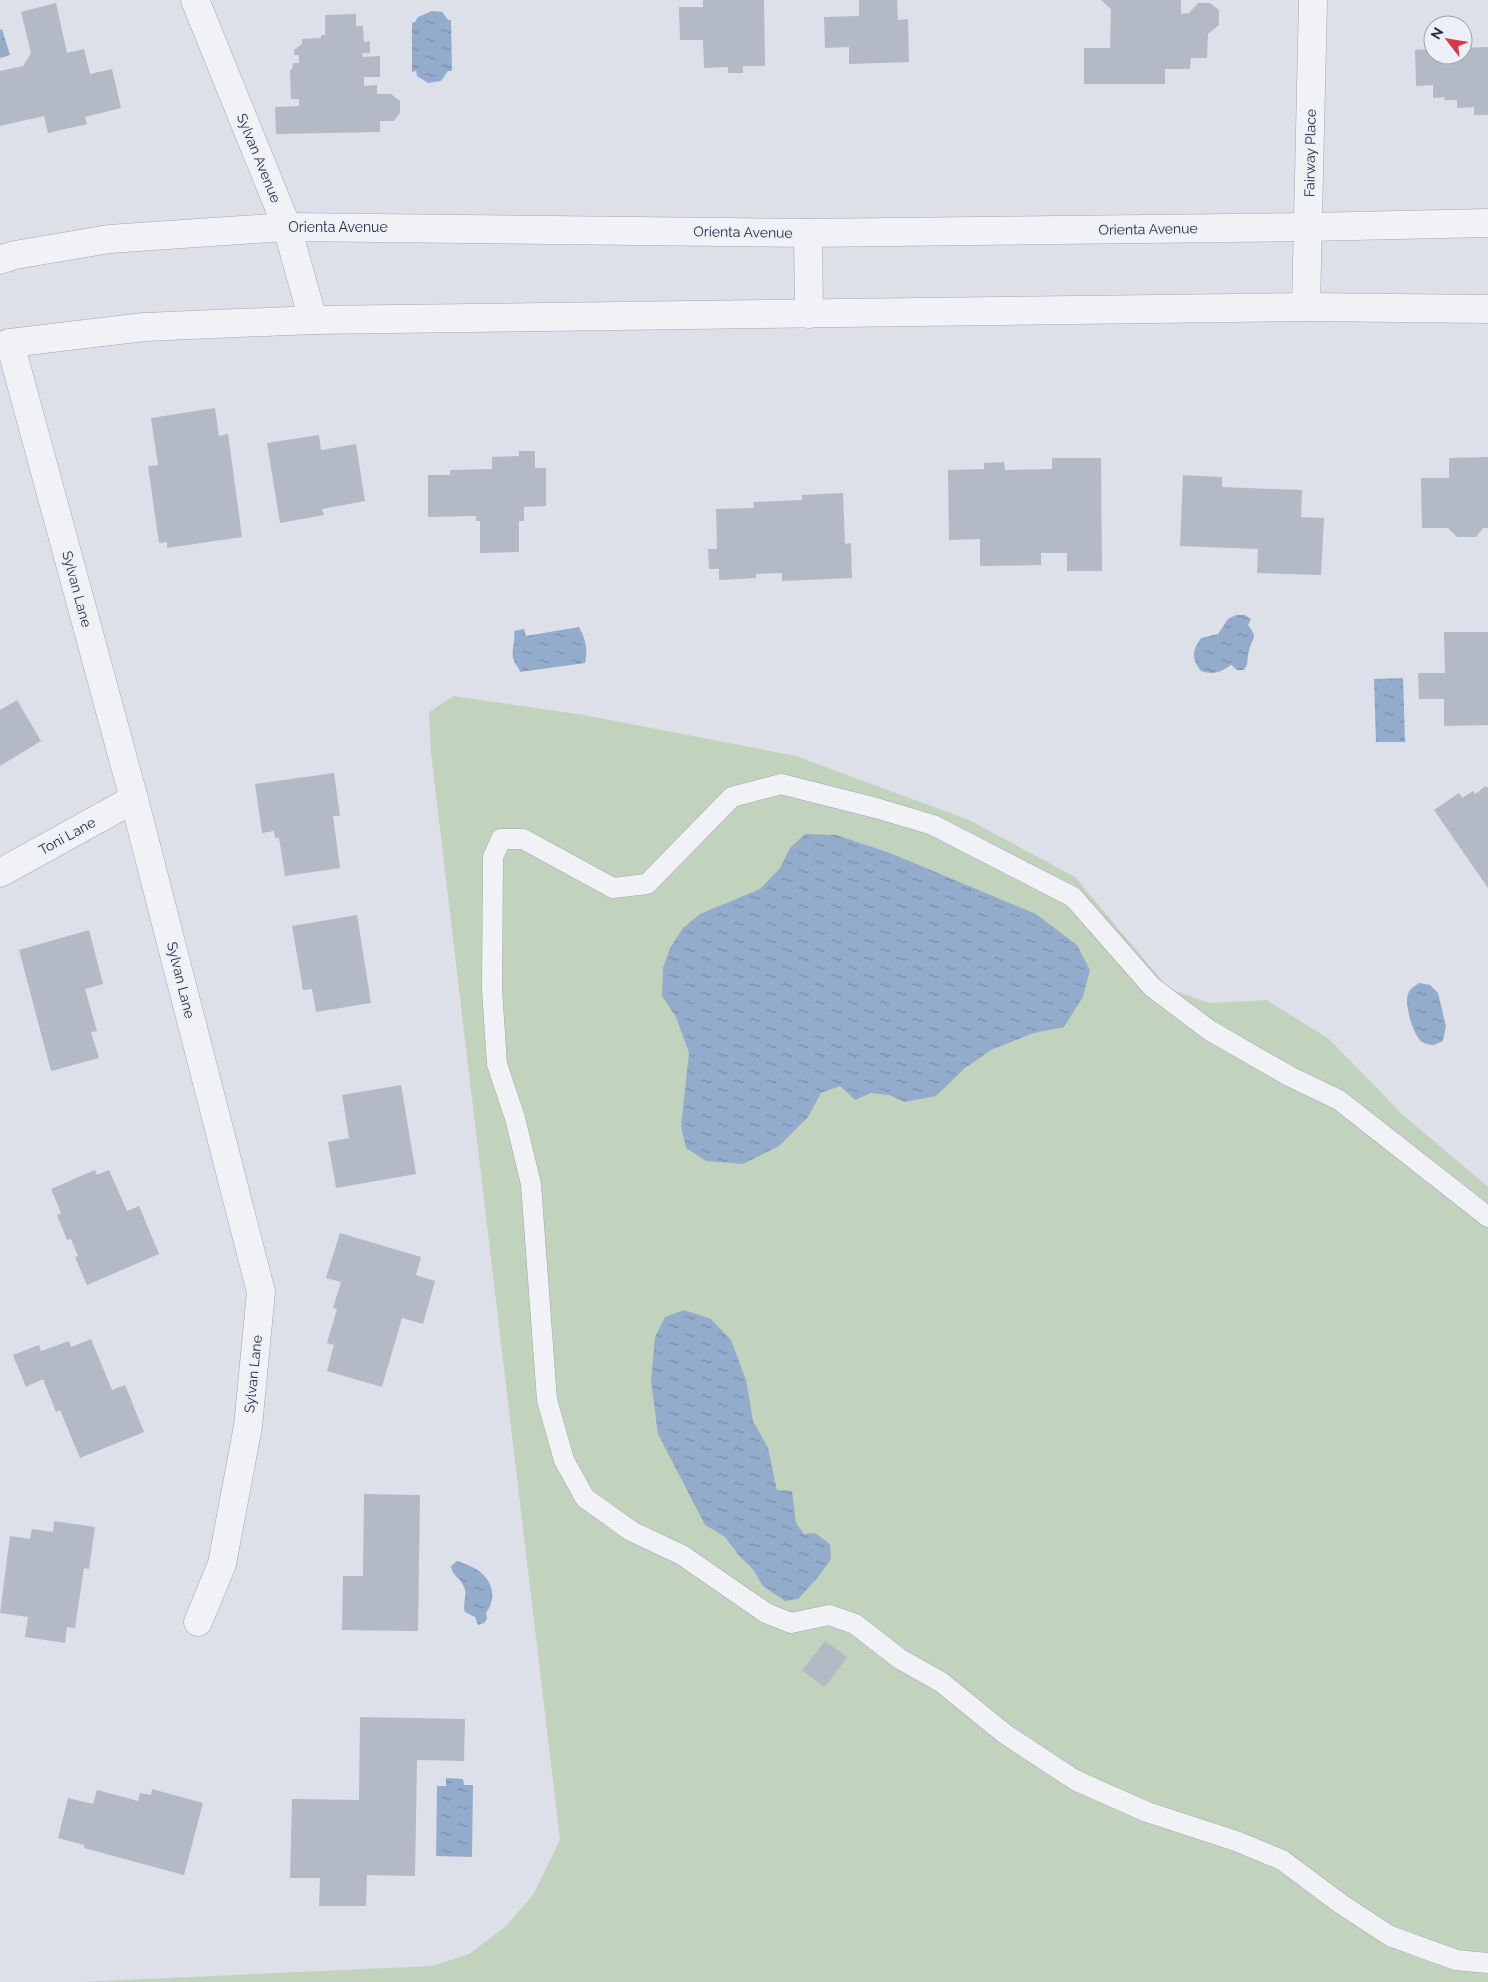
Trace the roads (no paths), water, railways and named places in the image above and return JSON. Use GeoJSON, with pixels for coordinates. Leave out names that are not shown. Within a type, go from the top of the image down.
{"type":"FeatureCollection","features":[{"type":"Feature","properties":{"kind":"street","name":"Sylvan Avenue"},"geometry":{"type":"LineString","coordinates":[[195,0],[287,226],[313,320]]}},
{"type":"Feature","properties":{"kind":"street","name":"Fairway Place"},"geometry":{"type":"LineString","coordinates":[[1306,307],[1313,0]]}},
{"type":"Feature","properties":{"kind":"street","name":"Orienta Avenue"},"geometry":{"type":"LineString","coordinates":[[0,260],[15,255],[109,239],[287,226],[808,233],[1488,223]]}},
{"type":"Feature","properties":{"kind":"street"},"geometry":{"type":"LineString","coordinates":[[808,233],[809,314]]}},
{"type":"Feature","properties":{"kind":"street"},"geometry":{"type":"LineString","coordinates":[[5,344],[144,327],[313,320],[1306,307],[1488,309]]}},
{"type":"Feature","properties":{"kind":"street","name":"Sylvan Lane"},"geometry":{"type":"LineString","coordinates":[[5,344],[134,799],[261,1292],[248,1426],[224,1554],[222,1564],[198,1622]]}},
{"type":"Feature","properties":{"kind":"street","name":"Toni Lane"},"geometry":{"type":"LineString","coordinates":[[0,873],[134,799]]}},
{"type":"Feature","properties":{"kind":"lane"},"geometry":{"type":"LineString","coordinates":[[1488,1217],[1339,1100],[1289,1076],[1209,1030],[1152,986],[1073,897],[933,825],[781,784],[732,797],[647,884],[613,888],[523,839],[501,839],[492,857],[492,990],[497,1064],[515,1118],[532,1184],[547,1400],[564,1460],[586,1498],[631,1530],[682,1555],[766,1613],[791,1623],[829,1615],[855,1624],[900,1659],[941,1682],[1005,1734],[1075,1780],[1147,1812],[1236,1841],[1282,1860],[1341,1904],[1390,1936],[1456,1960],[1488,1963]]}},
{"type":"Feature","properties":{"kind":"water"},"geometry":{"type":"Polygon","coordinates":[[[432,11],[442,12],[448,20],[451,20],[452,71],[448,71],[441,81],[428,83],[417,76],[416,71],[412,72],[412,23],[418,17],[432,11]]]}},
{"type":"Feature","properties":{"kind":"water"},"geometry":{"type":"Polygon","coordinates":[[[2,29],[10,55],[0,58],[0,30],[2,29]]]}},
{"type":"Feature","properties":{"kind":"water"},"geometry":{"type":"Polygon","coordinates":[[[1236,615],[1245,615],[1251,619],[1248,625],[1254,636],[1244,670],[1237,670],[1231,665],[1216,672],[1201,671],[1194,658],[1194,651],[1201,638],[1218,634],[1228,619],[1236,615]]]}},
{"type":"Feature","properties":{"kind":"water"},"geometry":{"type":"Polygon","coordinates":[[[579,627],[586,645],[585,663],[520,672],[513,658],[514,631],[524,629],[526,636],[579,627]]]}},
{"type":"Feature","properties":{"kind":"water"},"geometry":{"type":"Polygon","coordinates":[[[1403,678],[1405,742],[1376,742],[1374,679],[1403,678]]]}},
{"type":"Feature","properties":{"kind":"water"},"geometry":{"type":"Polygon","coordinates":[[[805,834],[836,835],[890,853],[1036,914],[1077,945],[1090,970],[1083,997],[1064,1027],[1034,1033],[991,1050],[965,1068],[936,1096],[905,1102],[889,1095],[871,1093],[855,1100],[840,1086],[821,1093],[808,1117],[779,1146],[743,1164],[706,1161],[686,1148],[681,1126],[689,1053],[676,1017],[662,996],[663,968],[670,948],[683,928],[700,914],[760,889],[780,868],[790,848],[805,834]]]}},
{"type":"Feature","properties":{"kind":"water"},"geometry":{"type":"Polygon","coordinates":[[[1419,983],[1430,985],[1438,993],[1446,1026],[1443,1041],[1434,1045],[1429,1045],[1419,1039],[1410,1019],[1407,1004],[1408,994],[1419,983]]]}},
{"type":"Feature","properties":{"kind":"water"},"geometry":{"type":"Polygon","coordinates":[[[684,1310],[711,1319],[731,1340],[746,1380],[753,1421],[768,1448],[777,1490],[792,1491],[796,1523],[804,1534],[815,1533],[830,1544],[831,1559],[819,1576],[798,1599],[785,1601],[763,1586],[752,1568],[741,1558],[724,1536],[705,1525],[658,1434],[651,1381],[655,1337],[665,1317],[684,1310]]]}},
{"type":"Feature","properties":{"kind":"water"},"geometry":{"type":"Polygon","coordinates":[[[457,1561],[479,1571],[491,1587],[492,1600],[486,1613],[487,1619],[484,1623],[478,1625],[475,1617],[465,1612],[465,1590],[451,1566],[457,1561]]]}},
{"type":"Feature","properties":{"kind":"water"},"geometry":{"type":"Polygon","coordinates":[[[446,1778],[463,1779],[464,1785],[473,1785],[472,1857],[436,1856],[437,1786],[446,1786],[446,1778]]]}}]}
